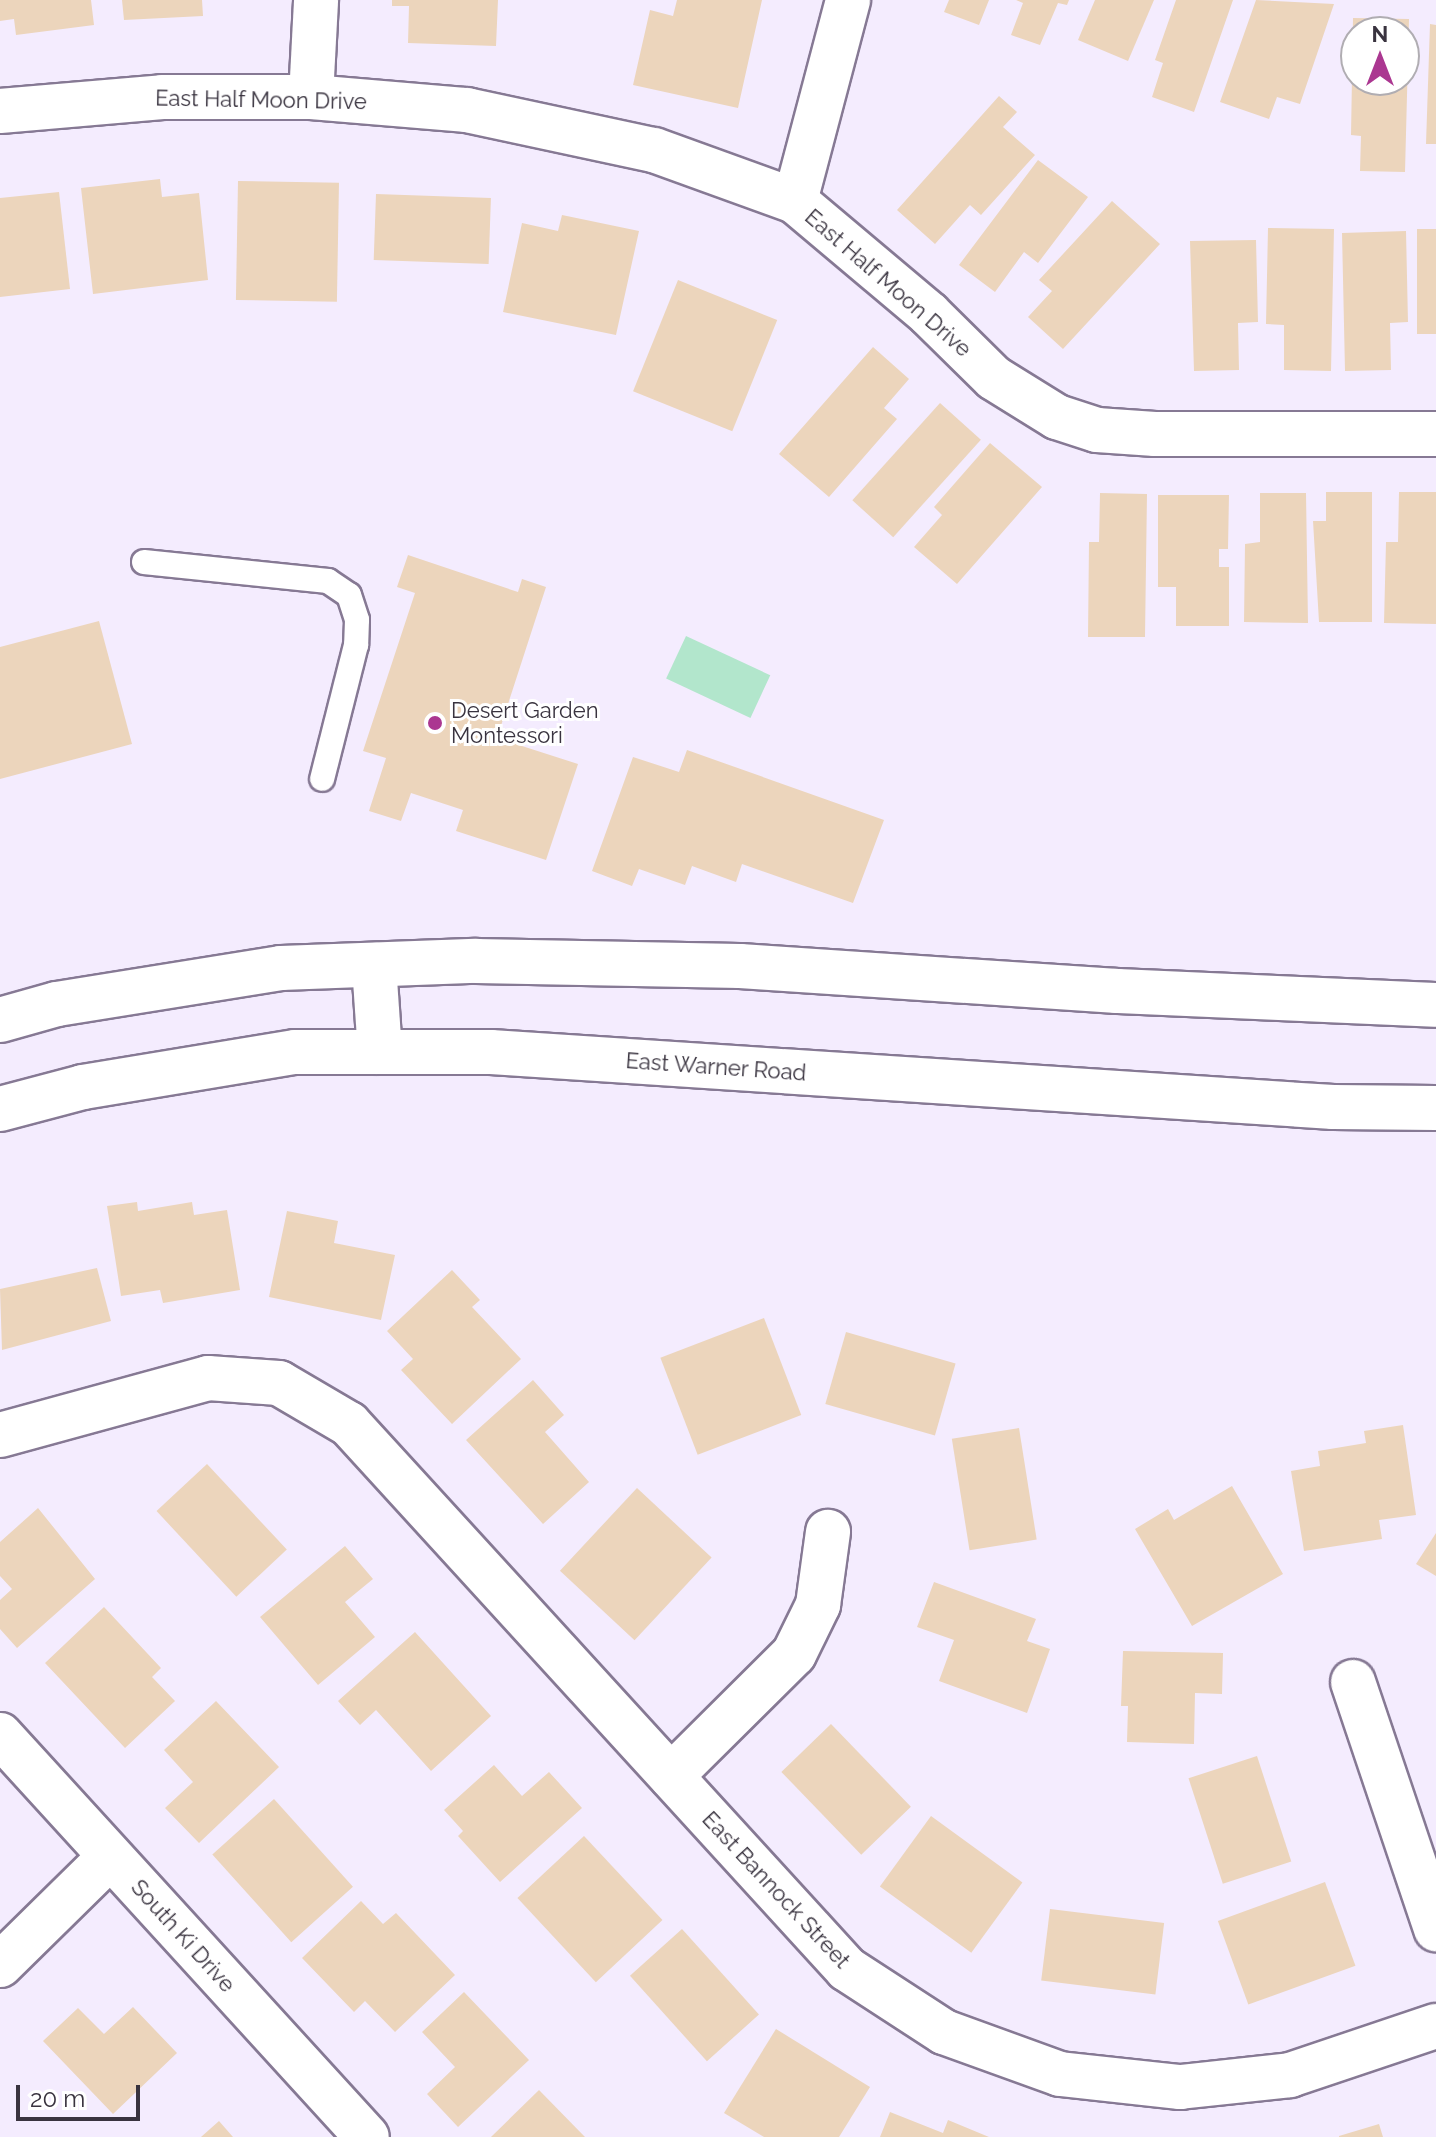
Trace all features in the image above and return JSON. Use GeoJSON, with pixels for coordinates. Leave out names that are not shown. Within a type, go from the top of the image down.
{"type":"FeatureCollection","features":[{"type":"Feature","properties":{"kind":"street"},"geometry":{"type":"LineString","coordinates":[[311,97],[316,0]]}},
{"type":"Feature","properties":{"kind":"street"},"geometry":{"type":"LineString","coordinates":[[795,201],[848,0]]}},
{"type":"Feature","properties":{"kind":"street","name":"East Half Moon Drive"},"geometry":{"type":"LineString","coordinates":[[0,111],[162,97],[311,97],[467,110],[654,150],[795,201],[929,314],[994,378],[1057,417],[1097,430],[1155,434],[1436,434]]}},
{"type":"Feature","properties":{"kind":"street"},"geometry":{"type":"LineString","coordinates":[[0,1020],[57,1004],[281,968],[374,965],[740,966],[1117,991],[1436,1005]]}},
{"type":"Feature","properties":{"kind":"street"},"geometry":{"type":"LineString","coordinates":[[374,965],[380,1052]]}},
{"type":"Feature","properties":{"kind":"street","name":"East Warner Road"},"geometry":{"type":"LineString","coordinates":[[0,1109],[83,1087],[295,1052],[491,1052],[1318,1107],[1436,1108]]}},
{"type":"Feature","properties":{"kind":"street","name":"East Bannock Street"},"geometry":{"type":"LineString","coordinates":[[0,1435],[208,1378],[279,1383],[349,1424],[847,1969],[944,2032],[1060,2074],[1180,2087],[1290,2075],[1436,2026]]}},
{"type":"Feature","properties":{"kind":"street"},"geometry":{"type":"LineString","coordinates":[[671,1776],[794,1654],[818,1605],[828,1532]]}},
{"type":"Feature","properties":{"kind":"street"},"geometry":{"type":"LineString","coordinates":[[1353,1682],[1436,1929]]}},
{"type":"Feature","properties":{"kind":"street","name":"South Ki Drive"},"geometry":{"type":"LineString","coordinates":[[0,1735],[367,2137]]}},
{"type":"Feature","properties":{"kind":"street"},"geometry":{"type":"LineString","coordinates":[[0,1965],[110,1857]]}},
{"type":"Feature","properties":{"kind":"lane"},"geometry":{"type":"LineString","coordinates":[[144,562],[328,581],[349,595],[357,620],[356,645],[322,779]]}},
{"type":"Feature","properties":{"kind":"green space"},"geometry":{"type":"Polygon","coordinates":[[[686,636],[770,675],[750,718],[666,679],[686,636]]]}},
{"type":"Feature","properties":{"kind":"building"},"geometry":{"type":"Polygon","coordinates":[[[0,0],[91,0],[94,25],[16,35],[14,19],[0,21],[0,0]]]}},
{"type":"Feature","properties":{"kind":"building"},"geometry":{"type":"Polygon","coordinates":[[[122,0],[202,0],[203,16],[124,20],[122,0]]]}},
{"type":"Feature","properties":{"kind":"building"},"geometry":{"type":"Polygon","coordinates":[[[392,0],[498,0],[496,46],[408,43],[409,6],[392,6],[392,0]]]}},
{"type":"Feature","properties":{"kind":"building"},"geometry":{"type":"Polygon","coordinates":[[[677,0],[762,0],[738,108],[633,85],[650,10],[673,16],[677,0]]]}},
{"type":"Feature","properties":{"kind":"building"},"geometry":{"type":"Polygon","coordinates":[[[949,0],[989,0],[979,25],[944,12],[949,0]]]}},
{"type":"Feature","properties":{"kind":"building"},"geometry":{"type":"Polygon","coordinates":[[[1016,0],[1069,0],[1067,5],[1058,3],[1040,45],[1011,35],[1023,3],[1016,0]]]}},
{"type":"Feature","properties":{"kind":"building"},"geometry":{"type":"Polygon","coordinates":[[[1095,0],[1154,0],[1128,61],[1078,40],[1095,0]]]}},
{"type":"Feature","properties":{"kind":"building"},"geometry":{"type":"Polygon","coordinates":[[[1176,0],[1233,0],[1194,112],[1152,97],[1163,63],[1155,60],[1176,0]]]}},
{"type":"Feature","properties":{"kind":"building"},"geometry":{"type":"Polygon","coordinates":[[[1256,0],[1334,4],[1300,104],[1277,97],[1269,119],[1220,102],[1256,0]]]}},
{"type":"Feature","properties":{"kind":"building"},"geometry":{"type":"Polygon","coordinates":[[[1430,24],[1436,25],[1436,144],[1426,144],[1430,24]]]}},
{"type":"Feature","properties":{"kind":"building"},"geometry":{"type":"Polygon","coordinates":[[[999,96],[1017,112],[1003,127],[1035,155],[981,215],[970,205],[935,244],[897,210],[999,96]]]}},
{"type":"Feature","properties":{"kind":"building"},"geometry":{"type":"Polygon","coordinates":[[[1352,96],[1407,96],[1405,172],[1360,171],[1361,136],[1351,135],[1352,96]]]}},
{"type":"Feature","properties":{"kind":"building"},"geometry":{"type":"Polygon","coordinates":[[[1038,160],[1088,197],[1038,263],[1024,252],[995,292],[959,265],[1038,160]]]}},
{"type":"Feature","properties":{"kind":"building"},"geometry":{"type":"Polygon","coordinates":[[[160,179],[162,197],[199,193],[208,280],[93,294],[81,188],[160,179]]]}},
{"type":"Feature","properties":{"kind":"building"},"geometry":{"type":"Polygon","coordinates":[[[238,181],[339,183],[337,302],[236,300],[238,181]]]}},
{"type":"Feature","properties":{"kind":"building"},"geometry":{"type":"Polygon","coordinates":[[[59,192],[70,289],[0,297],[0,198],[59,192]]]}},
{"type":"Feature","properties":{"kind":"building"},"geometry":{"type":"Polygon","coordinates":[[[376,194],[491,198],[489,264],[374,260],[376,194]]]}},
{"type":"Feature","properties":{"kind":"building"},"geometry":{"type":"Polygon","coordinates":[[[1112,201],[1160,244],[1063,349],[1028,317],[1052,291],[1039,280],[1112,201]]]}},
{"type":"Feature","properties":{"kind":"building"},"geometry":{"type":"Polygon","coordinates":[[[562,215],[639,231],[616,335],[503,312],[522,223],[558,231],[562,215]]]}},
{"type":"Feature","properties":{"kind":"building"},"geometry":{"type":"Polygon","coordinates":[[[1268,228],[1334,229],[1331,371],[1284,370],[1284,325],[1266,324],[1268,228]]]}},
{"type":"Feature","properties":{"kind":"building"},"geometry":{"type":"Polygon","coordinates":[[[1417,229],[1436,229],[1436,334],[1417,334],[1417,229]]]}},
{"type":"Feature","properties":{"kind":"building"},"geometry":{"type":"Polygon","coordinates":[[[1406,231],[1408,322],[1390,323],[1391,370],[1345,371],[1342,233],[1406,231]]]}},
{"type":"Feature","properties":{"kind":"building"},"geometry":{"type":"Polygon","coordinates":[[[1256,240],[1258,322],[1238,323],[1239,370],[1194,371],[1190,241],[1256,240]]]}},
{"type":"Feature","properties":{"kind":"building"},"geometry":{"type":"Polygon","coordinates":[[[678,280],[777,320],[732,431],[633,391],[678,280]]]}},
{"type":"Feature","properties":{"kind":"building"},"geometry":{"type":"Polygon","coordinates":[[[873,347],[909,379],[884,408],[897,419],[829,497],[779,454],[873,347]]]}},
{"type":"Feature","properties":{"kind":"building"},"geometry":{"type":"Polygon","coordinates":[[[940,403],[981,440],[893,537],[852,500],[940,403]]]}},
{"type":"Feature","properties":{"kind":"building"},"geometry":{"type":"Polygon","coordinates":[[[990,443],[1042,487],[957,584],[914,547],[942,515],[934,507],[990,443]]]}},
{"type":"Feature","properties":{"kind":"building"},"geometry":{"type":"Polygon","coordinates":[[[1326,492],[1372,492],[1372,622],[1319,622],[1313,521],[1326,521],[1326,492]]]}},
{"type":"Feature","properties":{"kind":"building"},"geometry":{"type":"Polygon","coordinates":[[[1399,492],[1436,492],[1436,624],[1384,623],[1386,542],[1398,542],[1399,492]]]}},
{"type":"Feature","properties":{"kind":"building"},"geometry":{"type":"Polygon","coordinates":[[[1100,493],[1147,494],[1145,637],[1088,637],[1089,542],[1099,542],[1100,493]]]}},
{"type":"Feature","properties":{"kind":"building"},"geometry":{"type":"Polygon","coordinates":[[[1260,493],[1306,493],[1308,623],[1244,622],[1245,544],[1260,542],[1260,493]]]}},
{"type":"Feature","properties":{"kind":"building"},"geometry":{"type":"Polygon","coordinates":[[[1158,495],[1229,495],[1228,549],[1219,549],[1219,567],[1229,567],[1229,626],[1176,626],[1176,587],[1158,587],[1158,495]]]}},
{"type":"Feature","properties":{"kind":"building"},"geometry":{"type":"Polygon","coordinates":[[[408,555],[518,592],[522,579],[546,587],[497,738],[578,764],[546,860],[456,831],[463,810],[411,793],[401,821],[369,811],[386,758],[363,751],[415,593],[397,587],[408,555]]]}},
{"type":"Feature","properties":{"kind":"building"},"geometry":{"type":"Polygon","coordinates":[[[99,621],[132,744],[0,779],[0,647],[99,621]]]}},
{"type":"Feature","properties":{"kind":"building"},"geometry":{"type":"Polygon","coordinates":[[[687,750],[884,820],[853,903],[742,864],[736,882],[692,866],[685,885],[639,869],[632,886],[592,871],[633,757],[679,772],[687,750]]]}},
{"type":"Feature","properties":{"kind":"building"},"geometry":{"type":"Polygon","coordinates":[[[137,1202],[138,1211],[192,1202],[194,1215],[227,1210],[240,1290],[163,1303],[160,1290],[121,1296],[107,1206],[137,1202]]]}},
{"type":"Feature","properties":{"kind":"building"},"geometry":{"type":"Polygon","coordinates":[[[287,1211],[338,1221],[334,1243],[395,1255],[381,1320],[269,1297],[287,1211]]]}},
{"type":"Feature","properties":{"kind":"building"},"geometry":{"type":"Polygon","coordinates":[[[97,1268],[111,1321],[2,1350],[0,1289],[97,1268]]]}},
{"type":"Feature","properties":{"kind":"building"},"geometry":{"type":"Polygon","coordinates":[[[452,1270],[480,1300],[472,1307],[521,1359],[452,1424],[401,1370],[413,1359],[387,1331],[452,1270]]]}},
{"type":"Feature","properties":{"kind":"building"},"geometry":{"type":"Polygon","coordinates":[[[764,1318],[801,1415],[698,1455],[660,1358],[764,1318]]]}},
{"type":"Feature","properties":{"kind":"building"},"geometry":{"type":"Polygon","coordinates":[[[846,1332],[956,1363],[935,1436],[825,1404],[846,1332]]]}},
{"type":"Feature","properties":{"kind":"building"},"geometry":{"type":"Polygon","coordinates":[[[533,1380],[564,1415],[545,1432],[589,1482],[543,1524],[466,1440],[533,1380]]]}},
{"type":"Feature","properties":{"kind":"building"},"geometry":{"type":"Polygon","coordinates":[[[1403,1425],[1416,1515],[1379,1520],[1382,1539],[1304,1551],[1291,1471],[1320,1466],[1318,1451],[1366,1443],[1364,1431],[1403,1425]]]}},
{"type":"Feature","properties":{"kind":"building"},"geometry":{"type":"Polygon","coordinates":[[[1019,1428],[1037,1540],[970,1550],[952,1439],[1019,1428]]]}},
{"type":"Feature","properties":{"kind":"building"},"geometry":{"type":"Polygon","coordinates":[[[207,1464],[287,1550],[236,1597],[157,1511],[207,1464]]]}},
{"type":"Feature","properties":{"kind":"building"},"geometry":{"type":"Polygon","coordinates":[[[1232,1486],[1283,1574],[1192,1626],[1135,1529],[1168,1509],[1174,1520],[1232,1486]]]}},
{"type":"Feature","properties":{"kind":"building"},"geometry":{"type":"Polygon","coordinates":[[[637,1488],[712,1558],[635,1640],[560,1571],[637,1488]]]}},
{"type":"Feature","properties":{"kind":"building"},"geometry":{"type":"Polygon","coordinates":[[[38,1508],[95,1579],[17,1648],[0,1629],[0,1600],[12,1589],[0,1576],[0,1542],[38,1508]]]}},
{"type":"Feature","properties":{"kind":"building"},"geometry":{"type":"Polygon","coordinates":[[[1436,1533],[1436,1576],[1416,1564],[1436,1533]]]}},
{"type":"Feature","properties":{"kind":"building"},"geometry":{"type":"Polygon","coordinates":[[[345,1546],[373,1579],[345,1602],[375,1637],[318,1685],[260,1617],[345,1546]]]}},
{"type":"Feature","properties":{"kind":"building"},"geometry":{"type":"Polygon","coordinates":[[[934,1582],[1036,1619],[1027,1641],[1050,1649],[1027,1713],[939,1681],[954,1640],[917,1627],[934,1582]]]}},
{"type":"Feature","properties":{"kind":"building"},"geometry":{"type":"Polygon","coordinates":[[[104,1607],[161,1668],[152,1677],[175,1701],[125,1748],[45,1663],[104,1607]]]}},
{"type":"Feature","properties":{"kind":"building"},"geometry":{"type":"Polygon","coordinates":[[[415,1632],[491,1716],[431,1771],[376,1710],[360,1725],[338,1701],[415,1632]]]}},
{"type":"Feature","properties":{"kind":"building"},"geometry":{"type":"Polygon","coordinates":[[[1123,1651],[1223,1653],[1222,1694],[1195,1693],[1194,1744],[1127,1742],[1128,1706],[1121,1706],[1123,1651]]]}},
{"type":"Feature","properties":{"kind":"building"},"geometry":{"type":"Polygon","coordinates":[[[216,1701],[279,1767],[199,1843],[165,1808],[193,1782],[164,1750],[216,1701]]]}},
{"type":"Feature","properties":{"kind":"building"},"geometry":{"type":"Polygon","coordinates":[[[831,1724],[911,1807],[861,1855],[781,1772],[831,1724]]]}},
{"type":"Feature","properties":{"kind":"building"},"geometry":{"type":"Polygon","coordinates":[[[1257,1756],[1291,1862],[1223,1884],[1189,1778],[1257,1756]]]}},
{"type":"Feature","properties":{"kind":"building"},"geometry":{"type":"Polygon","coordinates":[[[494,1765],[522,1796],[549,1772],[582,1808],[500,1882],[458,1836],[463,1831],[444,1810],[494,1765]]]}},
{"type":"Feature","properties":{"kind":"building"},"geometry":{"type":"Polygon","coordinates":[[[274,1799],[353,1887],[291,1942],[212,1855],[274,1799]]]}},
{"type":"Feature","properties":{"kind":"building"},"geometry":{"type":"Polygon","coordinates":[[[931,1816],[1022,1882],[971,1953],[880,1886],[931,1816]]]}},
{"type":"Feature","properties":{"kind":"building"},"geometry":{"type":"Polygon","coordinates":[[[584,1836],[662,1920],[596,1982],[517,1898],[584,1836]]]}},
{"type":"Feature","properties":{"kind":"building"},"geometry":{"type":"Polygon","coordinates":[[[1325,1882],[1355,1966],[1248,2005],[1218,1921],[1325,1882]]]}},
{"type":"Feature","properties":{"kind":"building"},"geometry":{"type":"Polygon","coordinates":[[[361,1901],[383,1924],[396,1913],[455,1975],[395,2032],[365,2001],[354,2012],[302,1958],[361,1901]]]}},
{"type":"Feature","properties":{"kind":"building"},"geometry":{"type":"Polygon","coordinates":[[[1050,1909],[1164,1923],[1155,1994],[1041,1980],[1050,1909]]]}},
{"type":"Feature","properties":{"kind":"building"},"geometry":{"type":"Polygon","coordinates":[[[682,1929],[759,2014],[707,2061],[630,1976],[682,1929]]]}},
{"type":"Feature","properties":{"kind":"building"},"geometry":{"type":"Polygon","coordinates":[[[464,1992],[529,2060],[458,2127],[427,2094],[455,2067],[422,2032],[464,1992]]]}},
{"type":"Feature","properties":{"kind":"building"},"geometry":{"type":"Polygon","coordinates":[[[133,2007],[177,2053],[113,2114],[43,2041],[78,2008],[104,2034],[133,2007]]]}},
{"type":"Feature","properties":{"kind":"building"},"geometry":{"type":"Polygon","coordinates":[[[776,2029],[870,2087],[839,2137],[764,2137],[724,2113],[776,2029]]]}},
{"type":"Feature","properties":{"kind":"building"},"geometry":{"type":"Polygon","coordinates":[[[539,2090],[585,2137],[491,2137],[539,2090]]]}},
{"type":"Feature","properties":{"kind":"building"},"geometry":{"type":"Polygon","coordinates":[[[890,2112],[943,2133],[948,2120],[989,2137],[880,2137],[890,2112]]]}},
{"type":"Feature","properties":{"kind":"building"},"geometry":{"type":"Polygon","coordinates":[[[219,2121],[233,2137],[201,2137],[219,2121]]]}},
{"type":"Feature","properties":{"kind":"building"},"geometry":{"type":"Polygon","coordinates":[[[1379,2124],[1383,2137],[1339,2137],[1339,2136],[1379,2124]]]}},
{"type":"Feature","properties":{"kind":"place","name":"Desert Garden Montessori"},"geometry":{"type":"Point","coordinates":[435,723]}}]}
